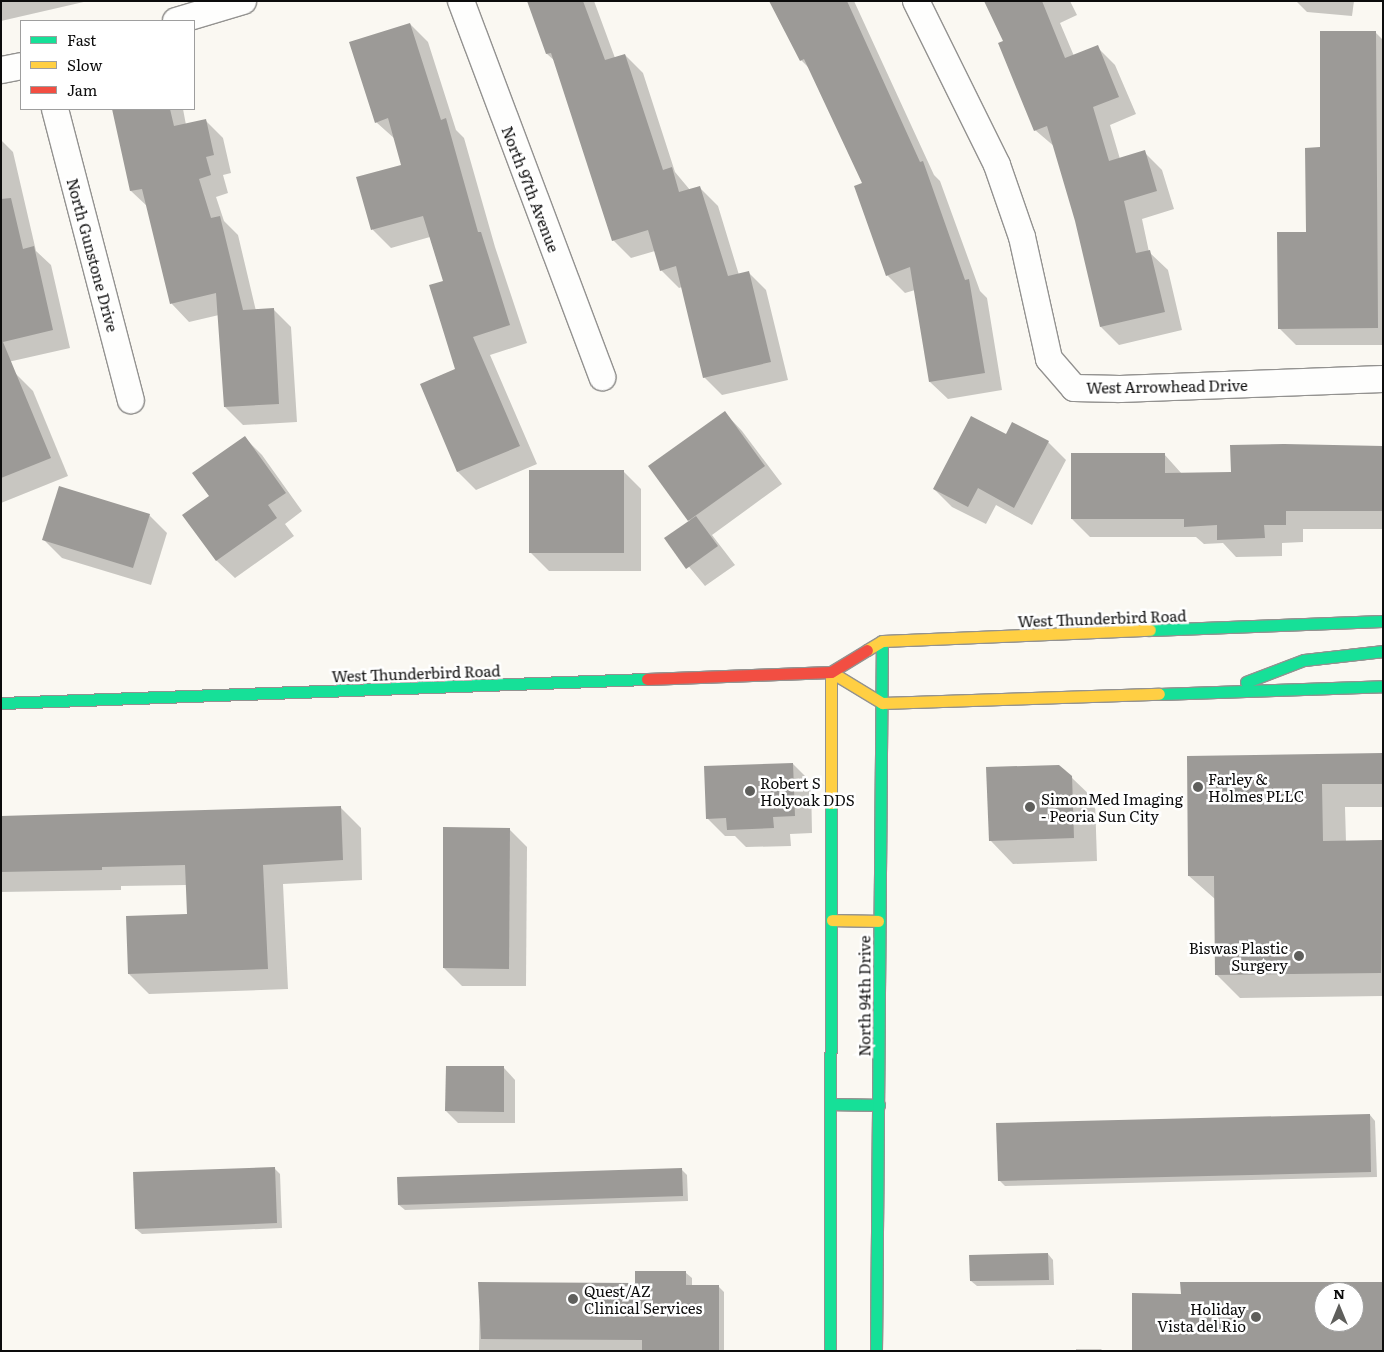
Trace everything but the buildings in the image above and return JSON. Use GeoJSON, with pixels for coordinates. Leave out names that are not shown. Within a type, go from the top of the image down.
{"type":"FeatureCollection","features":[{"type":"Feature","properties":{"kind":"main road","name":"West Thunderbird Road"},"geometry":{"type":"LineString","coordinates":[[1,703],[831,672],[882,641],[1383,621]]}},
{"type":"Feature","properties":{"kind":"main road","name":"North 94th Drive"},"geometry":{"type":"LineString","coordinates":[[876,1351],[879,1104],[878,920],[884,811],[882,641]]}},
{"type":"Feature","properties":{"kind":"main road"},"geometry":{"type":"LineString","coordinates":[[1226,690],[1304,660],[1383,651]]}},
{"type":"Feature","properties":{"kind":"main road"},"geometry":{"type":"LineString","coordinates":[[831,672],[882,703],[1383,686]]}},
{"type":"Feature","properties":{"kind":"main road"},"geometry":{"type":"LineString","coordinates":[[830,1351],[832,1104],[831,672]]}},
{"type":"Feature","properties":{"kind":"main road"},"geometry":{"type":"LineString","coordinates":[[832,920],[878,920]]}},
{"type":"Feature","properties":{"kind":"main road"},"geometry":{"type":"LineString","coordinates":[[832,1104],[879,1104]]}},
{"type":"Feature","properties":{"kind":"street"},"geometry":{"type":"LineString","coordinates":[[179,20],[243,1]]}},
{"type":"Feature","properties":{"kind":"street","name":"North 97th Avenue"},"geometry":{"type":"LineString","coordinates":[[461,1],[602,377]]}},
{"type":"Feature","properties":{"kind":"street","name":"West Arrowhead Drive"},"geometry":{"type":"LineString","coordinates":[[916,1],[997,165],[1022,237],[1049,359],[1074,388],[1120,390],[1383,379]]}},
{"type":"Feature","properties":{"kind":"street"},"geometry":{"type":"LineString","coordinates":[[1,70],[20,66]]}},
{"type":"Feature","properties":{"kind":"street","name":"North Gunstone Drive"},"geometry":{"type":"LineString","coordinates":[[55,110],[131,400]]}},
{"type":"Feature","properties":{"kind":"traffic: fast"},"geometry":{"type":"LineString","coordinates":[[1150,630],[1383,621]]}},
{"type":"Feature","properties":{"kind":"traffic: fast"},"geometry":{"type":"LineString","coordinates":[[876,1351],[882,641]]}},
{"type":"Feature","properties":{"kind":"traffic: fast"},"geometry":{"type":"LineString","coordinates":[[1246,682],[1304,660],[1383,651]]}},
{"type":"Feature","properties":{"kind":"traffic: fast"},"geometry":{"type":"LineString","coordinates":[[1,703],[647,679]]}},
{"type":"Feature","properties":{"kind":"traffic: fast"},"geometry":{"type":"LineString","coordinates":[[1159,694],[1383,686]]}},
{"type":"Feature","properties":{"kind":"traffic: fast"},"geometry":{"type":"LineString","coordinates":[[830,1351],[831,803]]}},
{"type":"Feature","properties":{"kind":"traffic: fast"},"geometry":{"type":"LineString","coordinates":[[832,1104],[879,1105]]}},
{"type":"Feature","properties":{"kind":"traffic: slow"},"geometry":{"type":"LineString","coordinates":[[867,650],[882,641],[1150,630]]}},
{"type":"Feature","properties":{"kind":"traffic: slow"},"geometry":{"type":"LineString","coordinates":[[831,672],[882,703],[1159,694]]}},
{"type":"Feature","properties":{"kind":"traffic: slow"},"geometry":{"type":"LineString","coordinates":[[831,672],[831,803]]}},
{"type":"Feature","properties":{"kind":"traffic: slow"},"geometry":{"type":"LineString","coordinates":[[832,920],[878,921]]}},
{"type":"Feature","properties":{"kind":"traffic: jam"},"geometry":{"type":"LineString","coordinates":[[647,679],[831,672],[867,650]]}},
{"type":"Feature","properties":{"kind":"place","name":"Farley & Holmes PLLC"},"geometry":{"type":"Point","coordinates":[1198,787]}},
{"type":"Feature","properties":{"kind":"place","name":"Robert S Holyoak DDS"},"geometry":{"type":"Point","coordinates":[750,791]}},
{"type":"Feature","properties":{"kind":"place","name":"SimonMed Imaging - Peoria Sun City"},"geometry":{"type":"Point","coordinates":[1030,807]}},
{"type":"Feature","properties":{"kind":"place","name":"Biswas Plastic Surgery"},"geometry":{"type":"Point","coordinates":[1299,956]}},
{"type":"Feature","properties":{"kind":"place","name":"Quest/AZ Clinical Services"},"geometry":{"type":"Point","coordinates":[573,1299]}},
{"type":"Feature","properties":{"kind":"place","name":"Holiday Vista del Rio"},"geometry":{"type":"Point","coordinates":[1256,1317]}}]}
